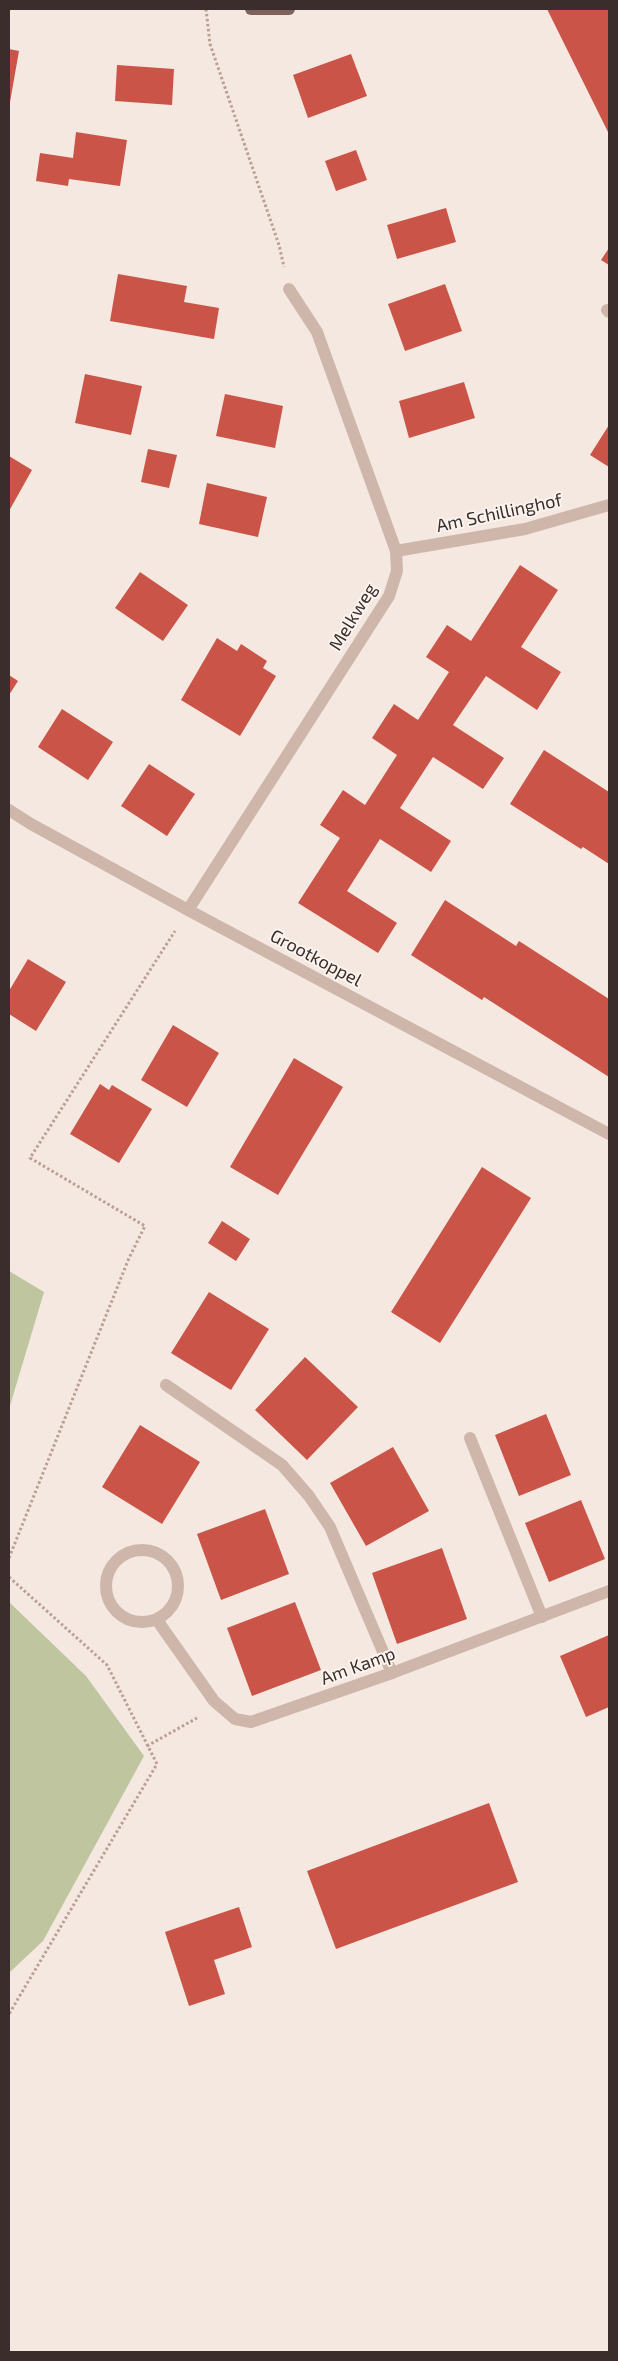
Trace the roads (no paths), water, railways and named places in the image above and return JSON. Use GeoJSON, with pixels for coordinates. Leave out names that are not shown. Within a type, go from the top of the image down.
{"type":"FeatureCollection","features":[{"type":"Feature","properties":{"kind":"main road"},"geometry":{"type":"LineString","coordinates":[[251,9],[289,9]]}},
{"type":"Feature","properties":{"kind":"street","name":"Melkweg"},"geometry":{"type":"LineString","coordinates":[[188,910],[389,596],[397,571],[396,551],[317,332],[289,289]]}},
{"type":"Feature","properties":{"kind":"street","name":"Am Schillinghof"},"geometry":{"type":"LineString","coordinates":[[396,551],[525,529],[609,505]]}},
{"type":"Feature","properties":{"kind":"street","name":"Grootkoppel"},"geometry":{"type":"LineString","coordinates":[[9,810],[188,910],[609,1134]]}},
{"type":"Feature","properties":{"kind":"street"},"geometry":{"type":"LineString","coordinates":[[166,1385],[282,1465],[309,1496],[330,1527],[392,1672]]}},
{"type":"Feature","properties":{"kind":"street"},"geometry":{"type":"LineString","coordinates":[[470,1438],[542,1616]]}},
{"type":"Feature","properties":{"kind":"street"},"geometry":{"type":"LineString","coordinates":[[141,1549],[163,1555],[178,1575],[179,1593],[172,1608],[157,1620],[145,1623],[132,1622],[118,1614],[107,1597],[106,1578],[113,1562],[126,1552],[141,1549]]}},
{"type":"Feature","properties":{"kind":"street","name":"Am Kamp"},"geometry":{"type":"LineString","coordinates":[[157,1620],[218,1705],[235,1719],[251,1722],[609,1591]]}}]}
